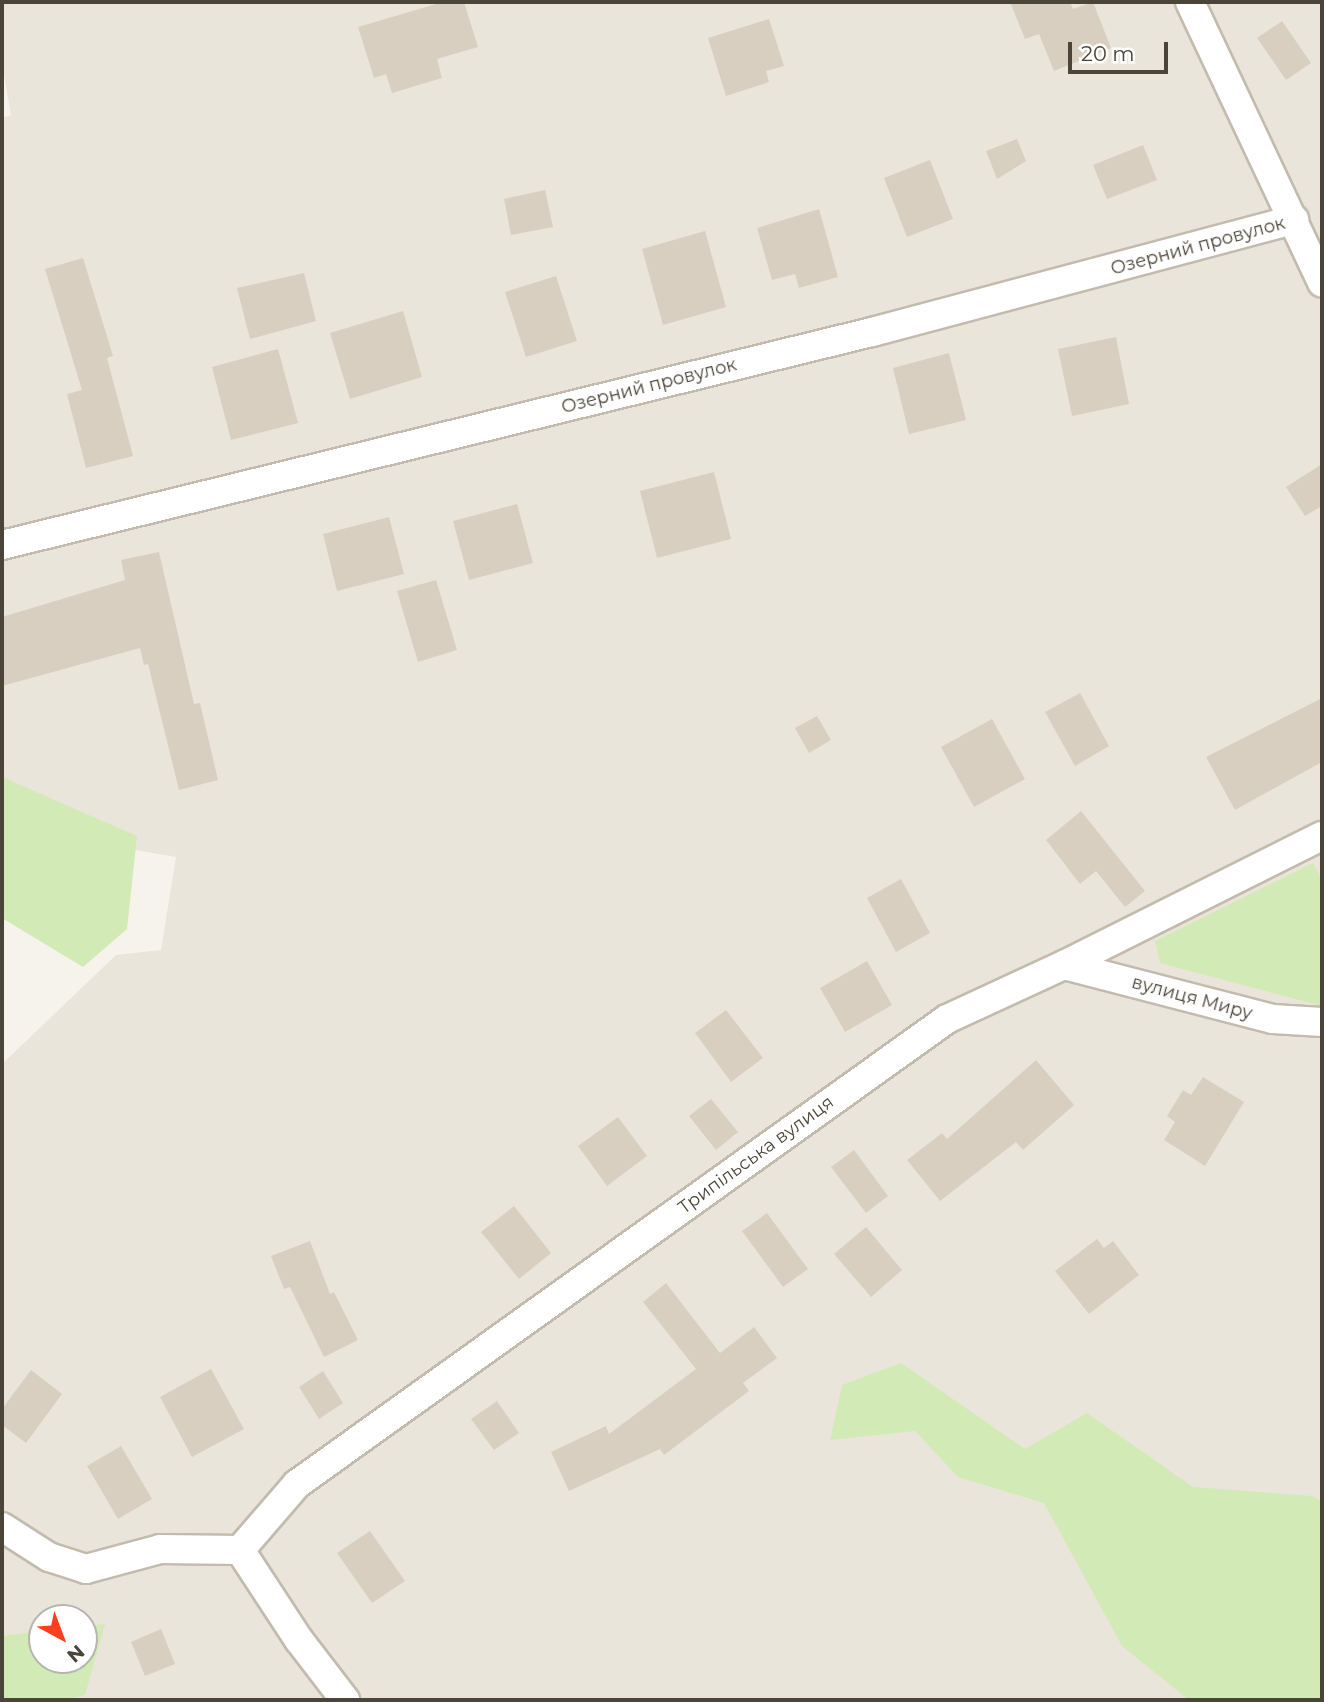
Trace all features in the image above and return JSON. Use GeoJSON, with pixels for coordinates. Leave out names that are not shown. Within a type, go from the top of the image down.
{"type":"FeatureCollection","features":[{"type":"Feature","properties":{"kind":"street"},"geometry":{"type":"LineString","coordinates":[[1190,2],[1322,283]]}},
{"type":"Feature","properties":{"kind":"street","name":"Озерний провулок"},"geometry":{"type":"LineString","coordinates":[[2,545],[872,332],[1294,220]]}},
{"type":"Feature","properties":{"kind":"street","name":"Трипільська вулиця"},"geometry":{"type":"LineString","coordinates":[[240,1550],[298,1484],[947,1018],[1064,965],[1322,836]]}},
{"type":"Feature","properties":{"kind":"street","name":"вулиця Миру"},"geometry":{"type":"LineString","coordinates":[[1064,965],[1273,1019],[1322,1022]]}},
{"type":"Feature","properties":{"kind":"street"},"geometry":{"type":"LineString","coordinates":[[2,1527],[49,1557],[86,1569],[160,1549],[240,1550],[299,1640],[345,1700]]}},
{"type":"Feature","properties":{"kind":"shaded area"},"geometry":{"type":"Polygon","coordinates":[[[2,2],[1322,2],[1322,1700],[2,1700],[2,1064],[116,955],[161,950],[176,857],[2,827],[2,118],[11,115],[2,63],[2,2]]]}},
{"type":"Feature","properties":{"kind":"green space"},"geometry":{"type":"Polygon","coordinates":[[[2,777],[137,836],[127,929],[83,967],[2,918],[2,777]]]}},
{"type":"Feature","properties":{"kind":"green space"},"geometry":{"type":"Polygon","coordinates":[[[1313,863],[1322,880],[1322,1006],[1160,963],[1155,941],[1313,863]]]}},
{"type":"Feature","properties":{"kind":"green space"},"geometry":{"type":"Polygon","coordinates":[[[901,1363],[1025,1449],[1087,1413],[1193,1487],[1312,1496],[1322,1501],[1322,1700],[1189,1700],[1122,1646],[1044,1503],[958,1477],[915,1431],[830,1440],[842,1385],[901,1363]]]}},
{"type":"Feature","properties":{"kind":"green space"},"geometry":{"type":"Polygon","coordinates":[[[105,1624],[98,1649],[98,1625],[105,1624]]]}},
{"type":"Feature","properties":{"kind":"green space"},"geometry":{"type":"Polygon","coordinates":[[[28,1633],[28,1674],[91,1674],[85,1695],[63,1700],[2,1700],[2,1636],[28,1633]]]}},
{"type":"Feature","properties":{"kind":"building"},"geometry":{"type":"Polygon","coordinates":[[[443,2],[464,2],[478,47],[437,59],[442,78],[392,93],[386,74],[374,78],[358,27],[443,2]]]}},
{"type":"Feature","properties":{"kind":"building"},"geometry":{"type":"Polygon","coordinates":[[[1010,2],[1070,2],[1073,9],[1093,2],[1111,48],[1054,71],[1039,34],[1025,39],[1010,2]]]}},
{"type":"Feature","properties":{"kind":"building"},"geometry":{"type":"Polygon","coordinates":[[[769,19],[784,66],[766,71],[769,82],[726,96],[708,38],[769,19]]]}},
{"type":"Feature","properties":{"kind":"building"},"geometry":{"type":"Polygon","coordinates":[[[1282,21],[1311,63],[1286,80],[1257,38],[1282,21]]]}},
{"type":"Feature","properties":{"kind":"building"},"geometry":{"type":"Polygon","coordinates":[[[1017,139],[1026,161],[997,179],[986,151],[1017,139]]]}},
{"type":"Feature","properties":{"kind":"building"},"geometry":{"type":"Polygon","coordinates":[[[1143,145],[1157,180],[1107,199],[1093,165],[1143,145]]]}},
{"type":"Feature","properties":{"kind":"building"},"geometry":{"type":"Polygon","coordinates":[[[930,160],[953,219],[907,237],[884,178],[930,160]]]}},
{"type":"Feature","properties":{"kind":"building"},"geometry":{"type":"Polygon","coordinates":[[[545,190],[553,227],[511,235],[504,199],[545,190]]]}},
{"type":"Feature","properties":{"kind":"building"},"geometry":{"type":"Polygon","coordinates":[[[819,209],[838,277],[799,288],[795,274],[772,280],[757,228],[819,209]]]}},
{"type":"Feature","properties":{"kind":"building"},"geometry":{"type":"Polygon","coordinates":[[[705,231],[726,307],[663,325],[642,249],[705,231]]]}},
{"type":"Feature","properties":{"kind":"building"},"geometry":{"type":"Polygon","coordinates":[[[83,258],[113,356],[107,358],[133,456],[86,468],[67,394],[82,390],[45,269],[83,258]]]}},
{"type":"Feature","properties":{"kind":"building"},"geometry":{"type":"Polygon","coordinates":[[[304,273],[316,321],[250,339],[237,288],[304,273]]]}},
{"type":"Feature","properties":{"kind":"building"},"geometry":{"type":"Polygon","coordinates":[[[556,276],[577,341],[526,357],[505,292],[556,276]]]}},
{"type":"Feature","properties":{"kind":"building"},"geometry":{"type":"Polygon","coordinates":[[[403,311],[422,377],[350,399],[330,333],[403,311]]]}},
{"type":"Feature","properties":{"kind":"building"},"geometry":{"type":"Polygon","coordinates":[[[1116,337],[1129,404],[1072,416],[1058,349],[1116,337]]]}},
{"type":"Feature","properties":{"kind":"building"},"geometry":{"type":"Polygon","coordinates":[[[278,349],[298,423],[231,440],[212,367],[278,349]]]}},
{"type":"Feature","properties":{"kind":"building"},"geometry":{"type":"Polygon","coordinates":[[[949,353],[966,420],[909,434],[893,368],[949,353]]]}},
{"type":"Feature","properties":{"kind":"building"},"geometry":{"type":"Polygon","coordinates":[[[1322,464],[1322,506],[1305,516],[1286,487],[1322,464]]]}},
{"type":"Feature","properties":{"kind":"building"},"geometry":{"type":"Polygon","coordinates":[[[714,472],[731,539],[657,558],[640,491],[714,472]]]}},
{"type":"Feature","properties":{"kind":"building"},"geometry":{"type":"Polygon","coordinates":[[[517,504],[533,563],[469,580],[453,521],[517,504]]]}},
{"type":"Feature","properties":{"kind":"building"},"geometry":{"type":"Polygon","coordinates":[[[389,517],[404,574],[337,591],[323,534],[389,517]]]}},
{"type":"Feature","properties":{"kind":"building"},"geometry":{"type":"Polygon","coordinates":[[[159,552],[194,704],[200,703],[218,780],[179,790],[148,664],[144,665],[140,648],[2,686],[2,617],[125,580],[121,560],[159,552]]]}},
{"type":"Feature","properties":{"kind":"building"},"geometry":{"type":"Polygon","coordinates":[[[436,580],[457,650],[418,662],[397,591],[436,580]]]}},
{"type":"Feature","properties":{"kind":"building"},"geometry":{"type":"Polygon","coordinates":[[[1080,693],[1109,746],[1075,766],[1045,712],[1080,693]]]}},
{"type":"Feature","properties":{"kind":"building"},"geometry":{"type":"Polygon","coordinates":[[[1322,698],[1322,762],[1235,810],[1206,757],[1322,698]]]}},
{"type":"Feature","properties":{"kind":"building"},"geometry":{"type":"Polygon","coordinates":[[[817,716],[831,740],[809,753],[795,728],[817,716]]]}},
{"type":"Feature","properties":{"kind":"building"},"geometry":{"type":"Polygon","coordinates":[[[992,719],[1025,779],[974,807],[941,747],[992,719]]]}},
{"type":"Feature","properties":{"kind":"building"},"geometry":{"type":"Polygon","coordinates":[[[1081,811],[1145,891],[1125,907],[1096,871],[1080,884],[1046,840],[1081,811]]]}},
{"type":"Feature","properties":{"kind":"building"},"geometry":{"type":"Polygon","coordinates":[[[901,879],[930,933],[896,952],[867,898],[901,879]]]}},
{"type":"Feature","properties":{"kind":"building"},"geometry":{"type":"Polygon","coordinates":[[[867,961],[892,1005],[845,1032],[820,988],[867,961]]]}},
{"type":"Feature","properties":{"kind":"building"},"geometry":{"type":"Polygon","coordinates":[[[726,1010],[763,1058],[731,1082],[695,1033],[726,1010]]]}},
{"type":"Feature","properties":{"kind":"building"},"geometry":{"type":"Polygon","coordinates":[[[1036,1060],[1074,1105],[1023,1150],[1016,1142],[940,1201],[907,1160],[942,1133],[947,1139],[1036,1060]]]}},
{"type":"Feature","properties":{"kind":"building"},"geometry":{"type":"Polygon","coordinates":[[[1203,1077],[1244,1102],[1205,1166],[1164,1140],[1175,1122],[1167,1116],[1183,1090],[1191,1095],[1203,1077]]]}},
{"type":"Feature","properties":{"kind":"building"},"geometry":{"type":"Polygon","coordinates":[[[711,1099],[738,1132],[716,1150],[689,1116],[711,1099]]]}},
{"type":"Feature","properties":{"kind":"building"},"geometry":{"type":"Polygon","coordinates":[[[618,1117],[647,1156],[607,1186],[578,1146],[618,1117]]]}},
{"type":"Feature","properties":{"kind":"building"},"geometry":{"type":"Polygon","coordinates":[[[854,1150],[888,1196],[866,1213],[831,1167],[854,1150]]]}},
{"type":"Feature","properties":{"kind":"building"},"geometry":{"type":"Polygon","coordinates":[[[514,1206],[551,1253],[519,1279],[481,1232],[514,1206]]]}},
{"type":"Feature","properties":{"kind":"building"},"geometry":{"type":"Polygon","coordinates":[[[767,1213],[808,1269],[783,1287],[742,1231],[767,1213]]]}},
{"type":"Feature","properties":{"kind":"building"},"geometry":{"type":"Polygon","coordinates":[[[866,1227],[902,1270],[871,1297],[834,1254],[866,1227]]]}},
{"type":"Feature","properties":{"kind":"building"},"geometry":{"type":"Polygon","coordinates":[[[1097,1239],[1104,1248],[1113,1241],[1139,1275],[1089,1314],[1055,1271],[1097,1239]]]}},
{"type":"Feature","properties":{"kind":"building"},"geometry":{"type":"Polygon","coordinates":[[[310,1241],[330,1294],[334,1292],[358,1340],[324,1357],[290,1287],[284,1289],[271,1256],[310,1241]]]}},
{"type":"Feature","properties":{"kind":"building"},"geometry":{"type":"Polygon","coordinates":[[[666,1283],[720,1353],[754,1327],[777,1358],[743,1383],[749,1391],[664,1455],[660,1449],[569,1491],[551,1452],[606,1426],[609,1434],[696,1369],[643,1302],[666,1283]]]}},
{"type":"Feature","properties":{"kind":"building"},"geometry":{"type":"Polygon","coordinates":[[[211,1369],[244,1429],[192,1457],[160,1397],[211,1369]]]}},
{"type":"Feature","properties":{"kind":"building"},"geometry":{"type":"Polygon","coordinates":[[[31,1370],[62,1394],[26,1443],[2,1425],[2,1409],[31,1370]]]}},
{"type":"Feature","properties":{"kind":"building"},"geometry":{"type":"Polygon","coordinates":[[[323,1371],[343,1403],[319,1419],[299,1387],[323,1371]]]}},
{"type":"Feature","properties":{"kind":"building"},"geometry":{"type":"Polygon","coordinates":[[[497,1401],[519,1433],[494,1450],[471,1419],[497,1401]]]}},
{"type":"Feature","properties":{"kind":"building"},"geometry":{"type":"Polygon","coordinates":[[[121,1446],[152,1499],[118,1519],[87,1466],[121,1446]]]}},
{"type":"Feature","properties":{"kind":"building"},"geometry":{"type":"Polygon","coordinates":[[[370,1531],[405,1581],[372,1603],[337,1553],[370,1531]]]}},
{"type":"Feature","properties":{"kind":"building"},"geometry":{"type":"Polygon","coordinates":[[[161,1629],[175,1664],[145,1676],[131,1642],[161,1629]]]}}]}
